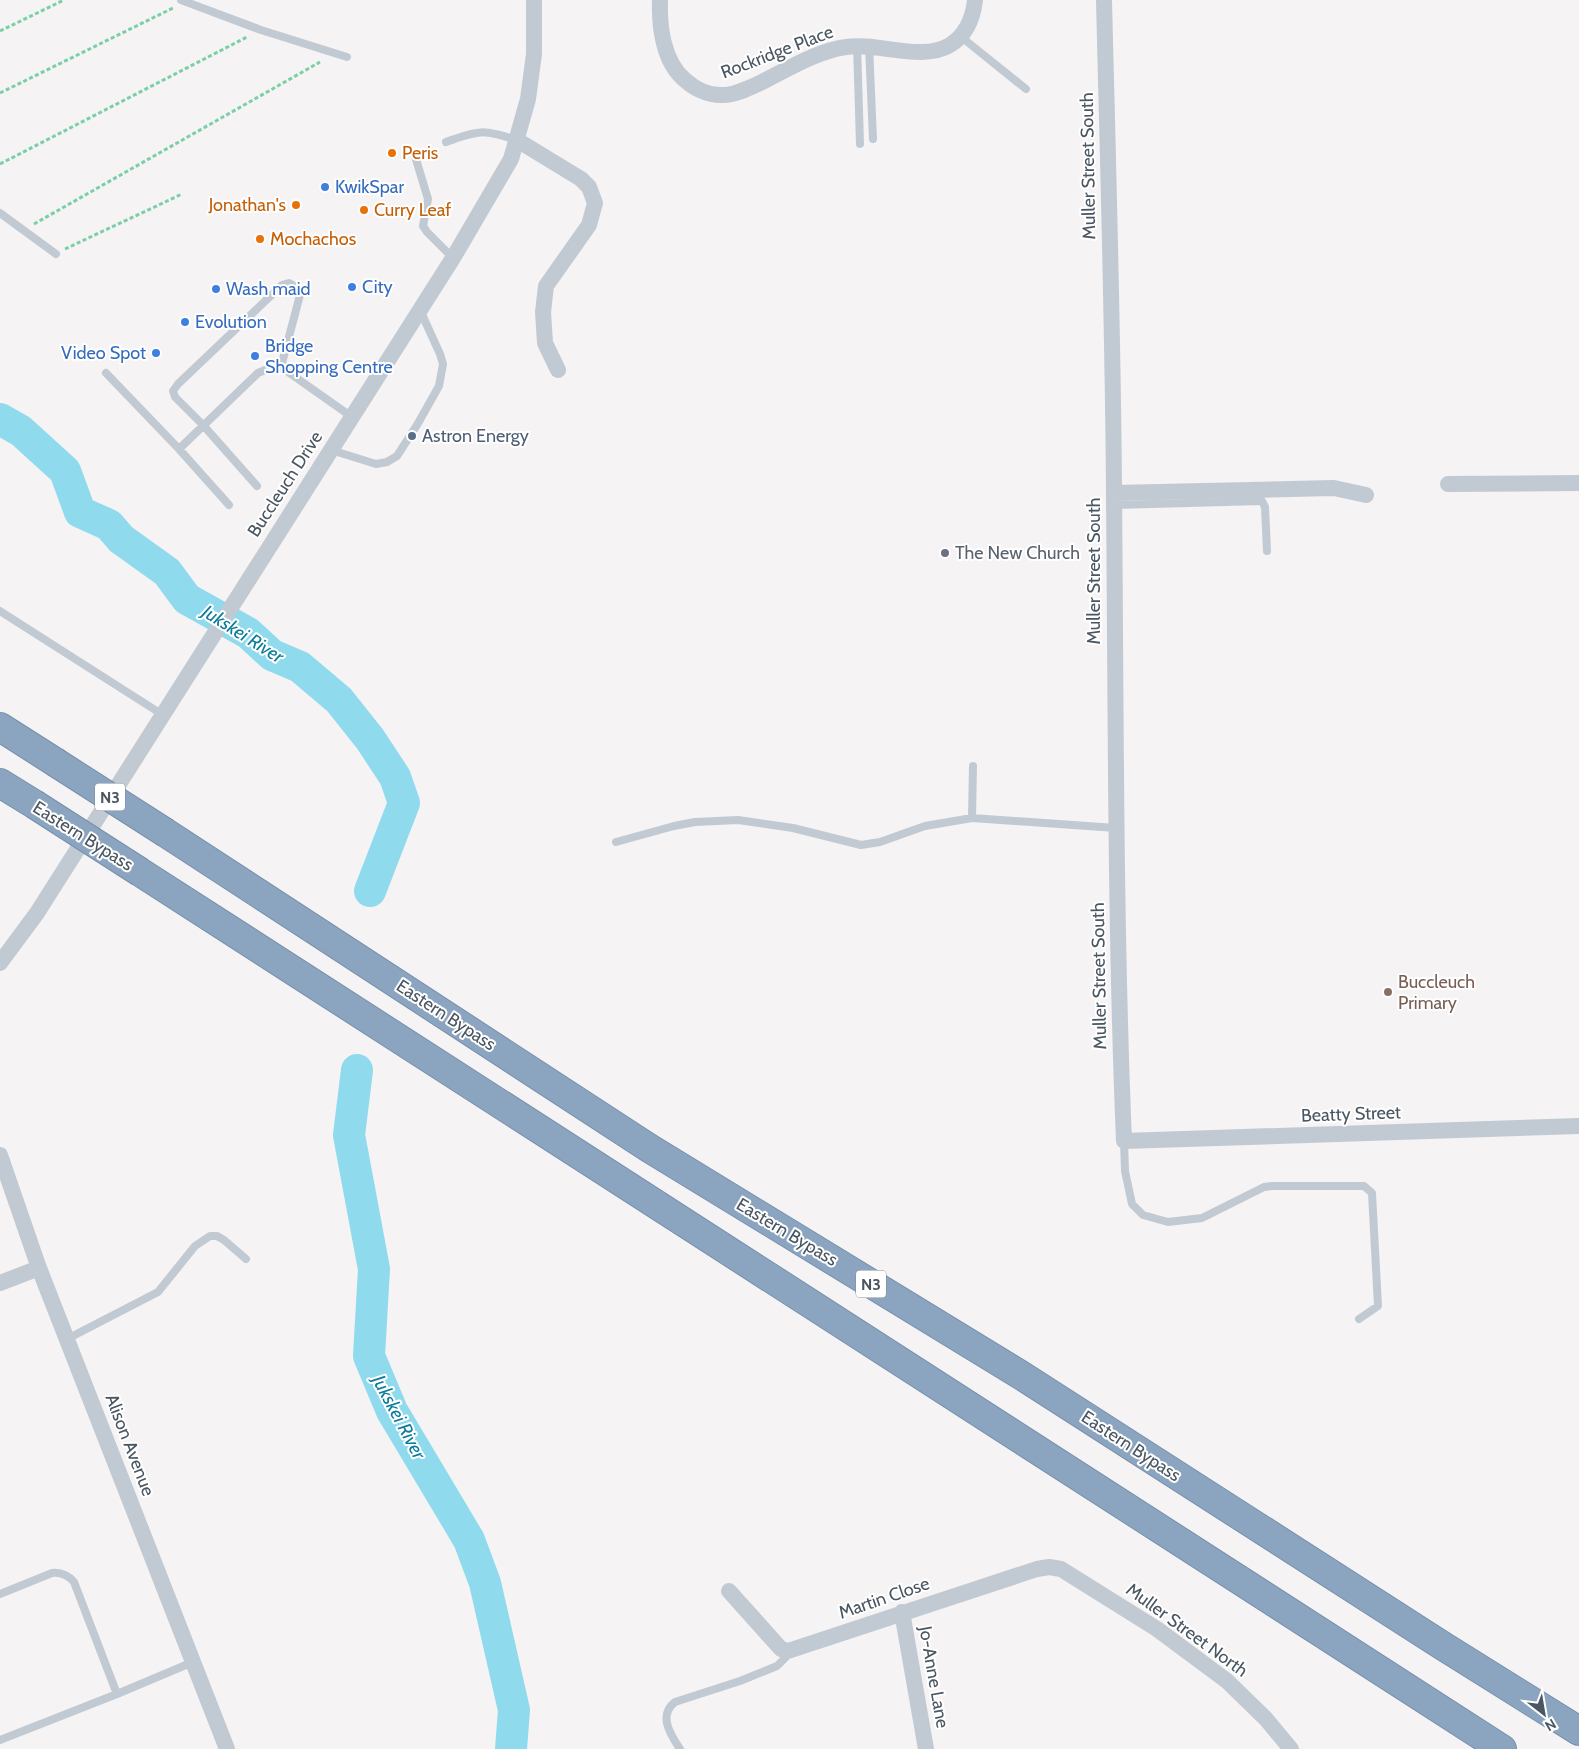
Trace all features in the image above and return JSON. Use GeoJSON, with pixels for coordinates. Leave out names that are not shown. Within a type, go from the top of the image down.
{"type":"FeatureCollection","features":[{"type":"Feature","properties":{"kind":"highway","name":"Eastern Bypass"},"geometry":{"type":"LineString","coordinates":[[0,727],[649,1148],[1024,1377],[1579,1731]]}},
{"type":"Feature","properties":{"kind":"highway","name":"Eastern Bypass"},"geometry":{"type":"LineString","coordinates":[[0,783],[1502,1749]]}},
{"type":"Feature","properties":{"kind":"street","name":"Buccleuch Drive"},"geometry":{"type":"LineString","coordinates":[[0,963],[37,913],[453,258],[512,159],[528,99],[534,54],[534,0]]}},
{"type":"Feature","properties":{"kind":"street","name":"Rockridge Place"},"geometry":{"type":"LineString","coordinates":[[660,0],[660,20],[663,39],[679,76],[695,88],[717,95],[726,95],[752,87],[806,60],[832,50],[863,45],[924,52],[949,46],[965,30],[972,16],[975,0]]}},
{"type":"Feature","properties":{"kind":"street","name":"Muller Street South"},"geometry":{"type":"LineString","coordinates":[[1104,0],[1114,499],[1116,828],[1124,1141]]}},
{"type":"Feature","properties":{"kind":"street"},"geometry":{"type":"LineString","coordinates":[[517,140],[580,179],[589,187],[595,203],[590,225],[546,286],[543,312],[545,343],[558,370]]}},
{"type":"Feature","properties":{"kind":"street"},"geometry":{"type":"LineString","coordinates":[[1448,484],[1579,483]]}},
{"type":"Feature","properties":{"kind":"street"},"geometry":{"type":"LineString","coordinates":[[1114,499],[1334,488],[1366,495]]}},
{"type":"Feature","properties":{"kind":"street","name":"Beatty Street"},"geometry":{"type":"LineString","coordinates":[[1124,1141],[1579,1126]]}},
{"type":"Feature","properties":{"kind":"street","name":"Alison Avenue"},"geometry":{"type":"LineString","coordinates":[[0,1155],[39,1268],[227,1749]]}},
{"type":"Feature","properties":{"kind":"street"},"geometry":{"type":"LineString","coordinates":[[0,1283],[39,1268]]}},
{"type":"Feature","properties":{"kind":"street","name":"Martin Close"},"geometry":{"type":"LineString","coordinates":[[788,1651],[1037,1568],[1056,1567],[1073,1576]]}},
{"type":"Feature","properties":{"kind":"street","name":"Muller Street North"},"geometry":{"type":"LineString","coordinates":[[1073,1576],[1157,1629],[1227,1681],[1266,1719],[1291,1749]]}},
{"type":"Feature","properties":{"kind":"street"},"geometry":{"type":"LineString","coordinates":[[729,1591],[781,1648],[788,1651]]}},
{"type":"Feature","properties":{"kind":"street","name":"Jo-Anne Lane"},"geometry":{"type":"LineString","coordinates":[[902,1612],[926,1749]]}},
{"type":"Feature","properties":{"kind":"lane"},"geometry":{"type":"LineString","coordinates":[[183,1],[260,30],[347,57]]}},
{"type":"Feature","properties":{"kind":"lane"},"geometry":{"type":"LineString","coordinates":[[960,36],[1026,89]]}},
{"type":"Feature","properties":{"kind":"lane"},"geometry":{"type":"LineString","coordinates":[[863,45],[873,139]]}},
{"type":"Feature","properties":{"kind":"lane"},"geometry":{"type":"LineString","coordinates":[[860,144],[863,45]]}},
{"type":"Feature","properties":{"kind":"lane"},"geometry":{"type":"LineString","coordinates":[[446,142],[479,131],[492,132],[517,140]]}},
{"type":"Feature","properties":{"kind":"lane"},"geometry":{"type":"LineString","coordinates":[[415,156],[428,199],[423,226],[453,258]]}},
{"type":"Feature","properties":{"kind":"lane"},"geometry":{"type":"LineString","coordinates":[[0,213],[56,254]]}},
{"type":"Feature","properties":{"kind":"lane"},"geometry":{"type":"LineString","coordinates":[[257,486],[203,425],[175,397],[174,391],[178,384],[282,285],[289,283],[296,287],[300,295],[282,368]]}},
{"type":"Feature","properties":{"kind":"lane"},"geometry":{"type":"LineString","coordinates":[[330,450],[376,464],[387,462],[397,456],[417,426],[434,398],[442,374],[443,364],[420,310]]}},
{"type":"Feature","properties":{"kind":"lane"},"geometry":{"type":"LineString","coordinates":[[179,449],[258,373],[272,367],[282,368],[352,417]]}},
{"type":"Feature","properties":{"kind":"lane"},"geometry":{"type":"LineString","coordinates":[[106,373],[179,449],[229,505]]}},
{"type":"Feature","properties":{"kind":"lane"},"geometry":{"type":"LineString","coordinates":[[1114,499],[1262,501],[1266,507],[1266,551]]}},
{"type":"Feature","properties":{"kind":"lane"},"geometry":{"type":"LineString","coordinates":[[0,611],[163,715]]}},
{"type":"Feature","properties":{"kind":"lane"},"geometry":{"type":"LineString","coordinates":[[972,818],[973,766]]}},
{"type":"Feature","properties":{"kind":"lane"},"geometry":{"type":"LineString","coordinates":[[616,842],[695,822],[738,820],[793,828],[861,845],[880,842],[925,826],[972,818],[1116,828]]}},
{"type":"Feature","properties":{"kind":"lane"},"geometry":{"type":"LineString","coordinates":[[1124,1141],[1125,1171],[1132,1204],[1143,1215],[1168,1222],[1202,1218],[1264,1187],[1364,1186],[1372,1193],[1378,1306],[1359,1318]]}},
{"type":"Feature","properties":{"kind":"lane"},"geometry":{"type":"LineString","coordinates":[[67,1339],[158,1292],[195,1246],[210,1236],[216,1236],[224,1240],[246,1259]]}},
{"type":"Feature","properties":{"kind":"lane"},"geometry":{"type":"LineString","coordinates":[[0,1594],[52,1573],[58,1572],[70,1578],[74,1582],[117,1694]]}},
{"type":"Feature","properties":{"kind":"lane"},"geometry":{"type":"LineString","coordinates":[[680,1749],[667,1722],[666,1714],[669,1706],[675,1702],[740,1681],[777,1666],[786,1657],[788,1651]]}},
{"type":"Feature","properties":{"kind":"lane"},"geometry":{"type":"LineString","coordinates":[[0,1740],[193,1662]]}},
{"type":"Feature","properties":{"kind":"path"},"geometry":{"type":"LineString","coordinates":[[0,31],[64,0]]}},
{"type":"Feature","properties":{"kind":"path"},"geometry":{"type":"LineString","coordinates":[[0,93],[183,1]]}},
{"type":"Feature","properties":{"kind":"path"},"geometry":{"type":"LineString","coordinates":[[0,164],[260,30]]}},
{"type":"Feature","properties":{"kind":"path"},"geometry":{"type":"LineString","coordinates":[[23,230],[336,53]]}},
{"type":"Feature","properties":{"kind":"path"},"geometry":{"type":"LineString","coordinates":[[56,254],[182,194]]}},
{"type":"Feature","properties":{"kind":"waterway","name":"Jukskei River"},"geometry":{"type":"LineString","coordinates":[[0,419],[21,431],[65,471],[80,512],[109,525],[121,539],[167,572],[187,599],[248,633],[272,655],[300,667],[339,700],[370,739],[395,777],[404,803],[370,891]]}},
{"type":"Feature","properties":{"kind":"waterway","name":"Jukskei River"},"geometry":{"type":"LineString","coordinates":[[357,1070],[349,1135],[374,1269],[369,1356],[392,1411],[469,1540],[485,1583],[514,1710],[511,1749]]}},
{"type":"Feature","properties":{"kind":"place","name":"Peris"},"geometry":{"type":"Point","coordinates":[392,153]}},
{"type":"Feature","properties":{"kind":"place","name":"KwikSpar"},"geometry":{"type":"Point","coordinates":[325,187]}},
{"type":"Feature","properties":{"kind":"place","name":"Jonathan's"},"geometry":{"type":"Point","coordinates":[296,205]}},
{"type":"Feature","properties":{"kind":"place","name":"Curry Leaf"},"geometry":{"type":"Point","coordinates":[364,210]}},
{"type":"Feature","properties":{"kind":"place","name":"Mochachos"},"geometry":{"type":"Point","coordinates":[260,239]}},
{"type":"Feature","properties":{"kind":"place","name":"City"},"geometry":{"type":"Point","coordinates":[352,287]}},
{"type":"Feature","properties":{"kind":"place","name":"Wash maid"},"geometry":{"type":"Point","coordinates":[216,289]}},
{"type":"Feature","properties":{"kind":"place","name":"Evolution"},"geometry":{"type":"Point","coordinates":[185,322]}},
{"type":"Feature","properties":{"kind":"place","name":"Video Spot"},"geometry":{"type":"Point","coordinates":[156,353]}},
{"type":"Feature","properties":{"kind":"place","name":"Bridge Shopping Centre"},"geometry":{"type":"Point","coordinates":[255,356]}},
{"type":"Feature","properties":{"kind":"place","name":"Astron Energy"},"geometry":{"type":"Point","coordinates":[412,436]}},
{"type":"Feature","properties":{"kind":"place","name":"The New Church"},"geometry":{"type":"Point","coordinates":[945,553]}},
{"type":"Feature","properties":{"kind":"place","name":"Buccleuch Primary"},"geometry":{"type":"Point","coordinates":[1388,992]}}]}
